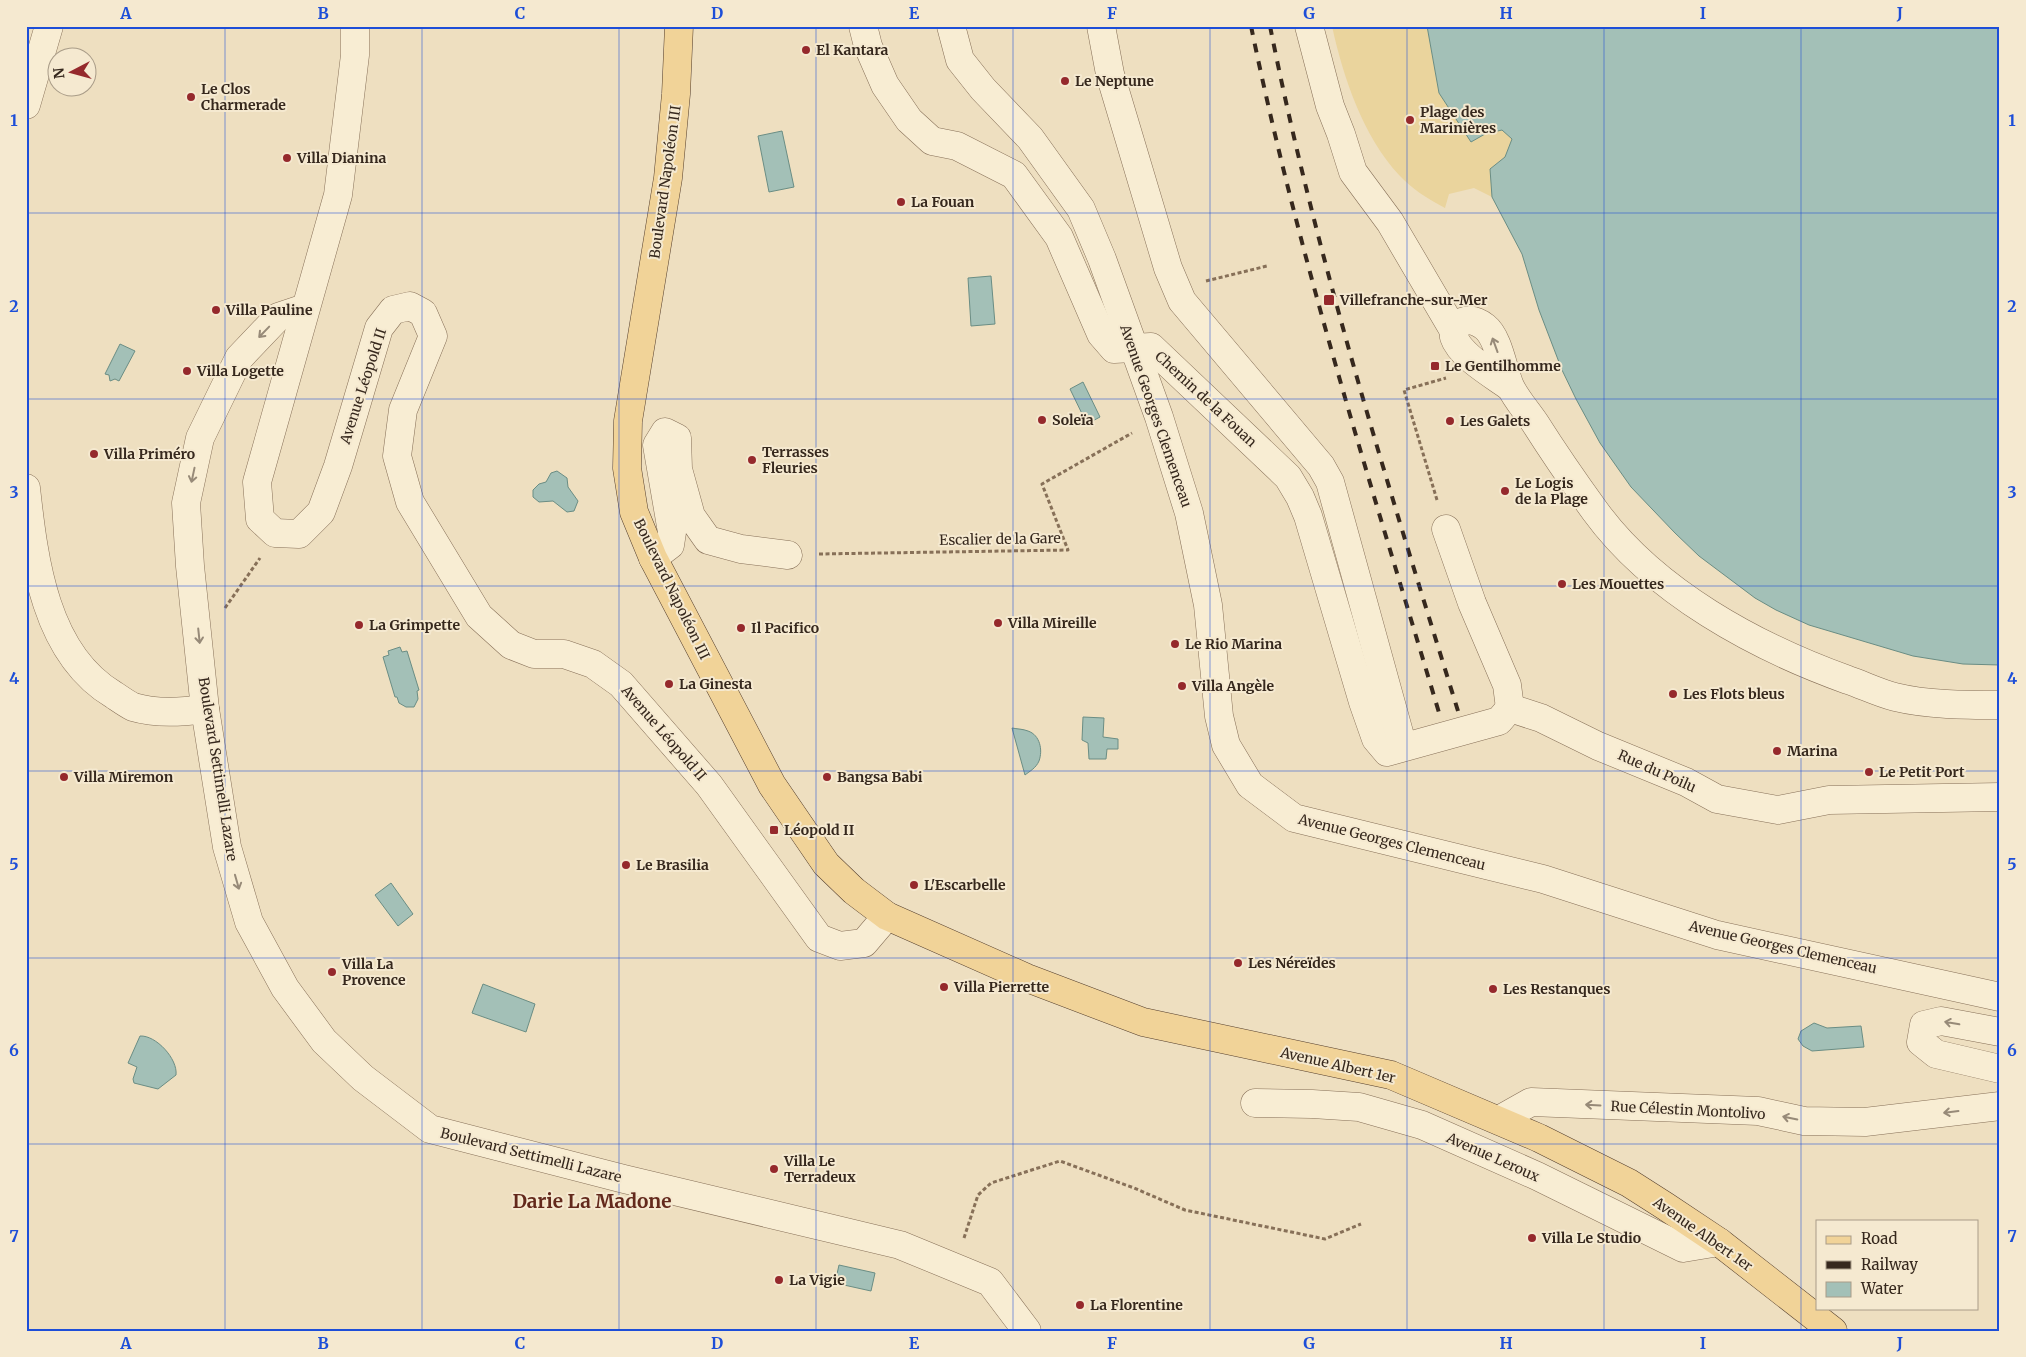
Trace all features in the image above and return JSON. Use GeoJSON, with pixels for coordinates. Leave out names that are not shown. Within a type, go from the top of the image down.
{"type":"FeatureCollection","features":[{"type":"Feature","properties":{"kind":"main road","name":"Boulevard Napoléon III"},"geometry":{"type":"LineString","coordinates":[[679,26],[676,94],[668,178],[628,421],[627,468],[634,512],[653,558],[768,776],[796,821],[826,864],[854,891],[888,916]]}},
{"type":"Feature","properties":{"kind":"main road","name":"Avenue Albert 1er"},"geometry":{"type":"LineString","coordinates":[[888,916],[1027,978],[1143,1022],[1390,1075],[1499,1120],[1629,1183],[1719,1242],[1832,1331]]}},
{"type":"Feature","properties":{"kind":"street"},"geometry":{"type":"LineString","coordinates":[[26,105],[48,26]]}},
{"type":"Feature","properties":{"kind":"street","name":"Avenue Léopold II"},"geometry":{"type":"LineString","coordinates":[[355,26],[356,55],[338,195],[258,482],[260,519],[275,533],[299,534],[321,512],[338,466],[379,328],[393,310],[410,306],[423,313],[433,336],[403,410],[397,456],[410,502],[479,616],[511,645],[534,654],[564,654],[593,664],[621,684],[709,785],[819,938],[840,946],[864,943],[888,916]]}},
{"type":"Feature","properties":{"kind":"street","name":"Chemin de la Fouan"},"geometry":{"type":"LineString","coordinates":[[863,26],[868,46],[885,84],[909,120],[932,141],[957,146],[1014,175],[1059,237],[1101,334],[1114,349],[1151,347],[1288,477],[1300,497],[1308,516],[1363,702],[1376,739],[1387,752],[1499,721],[1510,708]]}},
{"type":"Feature","properties":{"kind":"street","name":"Avenue Georges Clemenceau"},"geometry":{"type":"LineString","coordinates":[[951,26],[960,60],[983,89],[1030,138],[1081,210],[1102,259],[1159,417],[1189,513],[1208,605],[1218,716],[1226,745],[1250,785],[1294,818],[1543,879],[1717,935],[2000,996]]}},
{"type":"Feature","properties":{"kind":"street"},"geometry":{"type":"LineString","coordinates":[[1101,26],[1110,74],[1168,268],[1182,301],[1321,466],[1330,482],[1403,747]]}},
{"type":"Feature","properties":{"kind":"street"},"geometry":{"type":"LineString","coordinates":[[1309,26],[1328,99],[1342,134],[1353,172],[1390,222],[1458,325]]}},
{"type":"Feature","properties":{"kind":"street"},"geometry":{"type":"LineString","coordinates":[[1342,134],[1404,215],[1458,325]]}},
{"type":"Feature","properties":{"kind":"street","name":"Boulevard Settimelli Lazare"},"geometry":{"type":"LineString","coordinates":[[305,308],[278,317],[239,358],[200,438],[186,503],[190,566],[205,710],[227,846],[248,922],[286,988],[324,1041],[363,1078],[430,1129],[624,1179],[900,1245],[990,1282],[1027,1331]]}},
{"type":"Feature","properties":{"kind":"street"},"geometry":{"type":"LineString","coordinates":[[1458,325],[1453,336],[1459,346],[1473,360],[1510,387],[1595,511],[1617,539],[1665,582],[1716,617],[1764,645],[1828,672],[1894,696],[1958,705],[2000,705]]}},
{"type":"Feature","properties":{"kind":"street"},"geometry":{"type":"LineString","coordinates":[[653,558],[670,545],[672,532],[657,445],[665,432],[677,438],[678,469],[691,516],[708,540],[741,549],[788,555]]}},
{"type":"Feature","properties":{"kind":"street"},"geometry":{"type":"LineString","coordinates":[[26,488],[33,547],[48,609],[75,661],[101,688],[133,707],[171,713],[205,710]]}},
{"type":"Feature","properties":{"kind":"street"},"geometry":{"type":"LineString","coordinates":[[1446,529],[1472,604],[1507,685],[1510,708]]}},
{"type":"Feature","properties":{"kind":"street","name":"Rue du Poilu"},"geometry":{"type":"LineString","coordinates":[[1510,708],[1542,718],[1598,746],[1686,782],[1717,799],[1778,810],[1829,800],[2000,797]]}},
{"type":"Feature","properties":{"kind":"street"},"geometry":{"type":"LineString","coordinates":[[2000,1032],[1941,1021],[1924,1025],[1921,1042],[1936,1054],[2000,1069]]}},
{"type":"Feature","properties":{"kind":"street","name":"Rue Célestin Montolivo"},"geometry":{"type":"LineString","coordinates":[[1499,1120],[1532,1102],[1758,1111],[1804,1121],[1865,1122],[2000,1106]]}},
{"type":"Feature","properties":{"kind":"street","name":"Avenue Leroux"},"geometry":{"type":"LineString","coordinates":[[1256,1103],[1359,1107],[1422,1126],[1536,1176],[1683,1248],[1719,1242]]}},
{"type":"Feature","properties":{"kind":"path"},"geometry":{"type":"LineString","coordinates":[[1177,288],[1267,266]]}},
{"type":"Feature","properties":{"kind":"path"},"geometry":{"type":"LineString","coordinates":[[1404,390],[1446,529]]}},
{"type":"Feature","properties":{"kind":"path","name":"Escalier de la Gare"},"geometry":{"type":"LineString","coordinates":[[788,555],[1068,550],[1042,484],[1159,417]]}},
{"type":"Feature","properties":{"kind":"path"},"geometry":{"type":"LineString","coordinates":[[223,611],[262,555]]}},
{"type":"Feature","properties":{"kind":"path"},"geometry":{"type":"LineString","coordinates":[[954,1267],[978,1195],[991,1183],[1060,1162],[1134,1188],[1185,1210],[1325,1239],[1361,1224]]}},
{"type":"Feature","properties":{"kind":"sand","name":"Plage des Marinières"},"geometry":{"type":"Polygon","coordinates":[[[1332,26],[1427,26],[1439,93],[1471,142],[1485,134],[1503,130],[1512,139],[1505,157],[1490,169],[1492,197],[1474,188],[1449,194],[1445,208],[1420,193],[1399,175],[1375,142],[1356,105],[1342,65],[1332,26]]]}},
{"type":"Feature","properties":{"kind":"water"},"geometry":{"type":"Polygon","coordinates":[[[1427,26],[2000,26],[2000,665],[1963,664],[1913,656],[1809,625],[1776,610],[1755,598],[1699,556],[1631,487],[1600,443],[1562,370],[1539,310],[1522,254],[1492,197],[1490,169],[1505,157],[1512,139],[1502,130],[1485,134],[1471,142],[1439,93],[1427,26]]]}},
{"type":"Feature","properties":{"kind":"water"},"geometry":{"type":"Polygon","coordinates":[[[782,131],[794,187],[769,192],[758,136],[782,131]]]}},
{"type":"Feature","properties":{"kind":"water"},"geometry":{"type":"Polygon","coordinates":[[[991,276],[995,324],[971,326],[968,278],[991,276]]]}},
{"type":"Feature","properties":{"kind":"water"},"geometry":{"type":"Polygon","coordinates":[[[120,344],[135,351],[119,381],[115,379],[110,381],[109,375],[105,374],[120,344]]]}},
{"type":"Feature","properties":{"kind":"water"},"geometry":{"type":"Polygon","coordinates":[[[1083,382],[1100,417],[1087,424],[1070,389],[1083,382]]]}},
{"type":"Feature","properties":{"kind":"water"},"geometry":{"type":"Polygon","coordinates":[[[557,471],[567,478],[568,487],[578,501],[574,511],[567,512],[553,501],[539,502],[533,497],[533,490],[539,484],[546,482],[551,473],[557,471]]]}},
{"type":"Feature","properties":{"kind":"water"},"geometry":{"type":"Polygon","coordinates":[[[400,647],[402,652],[407,651],[419,690],[417,691],[418,699],[414,707],[406,707],[399,703],[397,697],[395,697],[383,657],[389,655],[388,651],[400,647]]]}},
{"type":"Feature","properties":{"kind":"water"},"geometry":{"type":"Polygon","coordinates":[[[1083,717],[1104,718],[1103,737],[1118,739],[1118,749],[1107,749],[1106,759],[1089,759],[1088,743],[1082,740],[1083,717]]]}},
{"type":"Feature","properties":{"kind":"water"},"geometry":{"type":"Polygon","coordinates":[[[1012,728],[1032,733],[1040,743],[1039,761],[1025,775],[1012,728]]]}},
{"type":"Feature","properties":{"kind":"water"},"geometry":{"type":"Polygon","coordinates":[[[391,883],[413,914],[398,926],[375,895],[391,883]]]}},
{"type":"Feature","properties":{"kind":"water"},"geometry":{"type":"Polygon","coordinates":[[[483,984],[535,1004],[526,1032],[472,1013],[483,984]]]}},
{"type":"Feature","properties":{"kind":"water"},"geometry":{"type":"Polygon","coordinates":[[[1814,1023],[1827,1028],[1861,1026],[1864,1047],[1812,1051],[1803,1046],[1798,1039],[1801,1031],[1814,1023]]]}},
{"type":"Feature","properties":{"kind":"water"},"geometry":{"type":"Polygon","coordinates":[[[140,1036],[153,1039],[165,1049],[176,1069],[176,1075],[158,1089],[134,1083],[133,1079],[137,1067],[128,1063],[140,1036]]]}},
{"type":"Feature","properties":{"kind":"water"},"geometry":{"type":"Polygon","coordinates":[[[839,1265],[875,1273],[871,1291],[835,1283],[839,1265]]]}},
{"type":"Feature","properties":{"kind":"railway"},"geometry":{"type":"LineString","coordinates":[[1251,26],[1270,113],[1314,287],[1440,716]]}},
{"type":"Feature","properties":{"kind":"railway"},"geometry":{"type":"LineString","coordinates":[[1270,26],[1288,113],[1331,285],[1380,456],[1458,711]]}},
{"type":"Feature","properties":{"kind":"place","name":"El Kantara"},"geometry":{"type":"Point","coordinates":[806,50]}},
{"type":"Feature","properties":{"kind":"place","name":"Le Neptune"},"geometry":{"type":"Point","coordinates":[1065,81]}},
{"type":"Feature","properties":{"kind":"place","name":"Le Clos Charmerade"},"geometry":{"type":"Point","coordinates":[191,97]}},
{"type":"Feature","properties":{"kind":"place","name":"Plage des Marinières"},"geometry":{"type":"Point","coordinates":[1410,120]}},
{"type":"Feature","properties":{"kind":"place","name":"Villa Dianina"},"geometry":{"type":"Point","coordinates":[287,158]}},
{"type":"Feature","properties":{"kind":"place","name":"La Fouan"},"geometry":{"type":"Point","coordinates":[901,202]}},
{"type":"Feature","properties":{"kind":"place","name":"Villefranche-sur-Mer"},"geometry":{"type":"Point","coordinates":[1329,300]}},
{"type":"Feature","properties":{"kind":"place","name":"Villa Pauline"},"geometry":{"type":"Point","coordinates":[216,310]}},
{"type":"Feature","properties":{"kind":"place","name":"Le Gentilhomme"},"geometry":{"type":"Point","coordinates":[1435,366]}},
{"type":"Feature","properties":{"kind":"place","name":"Villa Logette"},"geometry":{"type":"Point","coordinates":[187,371]}},
{"type":"Feature","properties":{"kind":"place","name":"Soleïa"},"geometry":{"type":"Point","coordinates":[1042,420]}},
{"type":"Feature","properties":{"kind":"place","name":"Les Galets"},"geometry":{"type":"Point","coordinates":[1450,421]}},
{"type":"Feature","properties":{"kind":"place","name":"Villa Priméro"},"geometry":{"type":"Point","coordinates":[94,454]}},
{"type":"Feature","properties":{"kind":"place","name":"Terrasses Fleuries"},"geometry":{"type":"Point","coordinates":[752,460]}},
{"type":"Feature","properties":{"kind":"place","name":"Le Logis de la Plage"},"geometry":{"type":"Point","coordinates":[1505,491]}},
{"type":"Feature","properties":{"kind":"place","name":"Les Mouettes"},"geometry":{"type":"Point","coordinates":[1562,584]}},
{"type":"Feature","properties":{"kind":"place","name":"Villa Mireille"},"geometry":{"type":"Point","coordinates":[998,623]}},
{"type":"Feature","properties":{"kind":"place","name":"La Grimpette"},"geometry":{"type":"Point","coordinates":[359,625]}},
{"type":"Feature","properties":{"kind":"place","name":"Il Pacifico"},"geometry":{"type":"Point","coordinates":[741,628]}},
{"type":"Feature","properties":{"kind":"place","name":"Le Rio Marina"},"geometry":{"type":"Point","coordinates":[1175,644]}},
{"type":"Feature","properties":{"kind":"place","name":"La Ginesta"},"geometry":{"type":"Point","coordinates":[669,684]}},
{"type":"Feature","properties":{"kind":"place","name":"Villa Angèle"},"geometry":{"type":"Point","coordinates":[1182,686]}},
{"type":"Feature","properties":{"kind":"place","name":"Les Flots bleus"},"geometry":{"type":"Point","coordinates":[1673,694]}},
{"type":"Feature","properties":{"kind":"place","name":"Marina"},"geometry":{"type":"Point","coordinates":[1777,751]}},
{"type":"Feature","properties":{"kind":"place","name":"Le Petit Port"},"geometry":{"type":"Point","coordinates":[1869,772]}},
{"type":"Feature","properties":{"kind":"place","name":"Villa Miremon"},"geometry":{"type":"Point","coordinates":[64,777]}},
{"type":"Feature","properties":{"kind":"place","name":"Bangsa Babi"},"geometry":{"type":"Point","coordinates":[827,777]}},
{"type":"Feature","properties":{"kind":"place","name":"Léopold II"},"geometry":{"type":"Point","coordinates":[774,830]}},
{"type":"Feature","properties":{"kind":"place","name":"Le Brasilia"},"geometry":{"type":"Point","coordinates":[626,865]}},
{"type":"Feature","properties":{"kind":"place","name":"L'Escarbelle"},"geometry":{"type":"Point","coordinates":[914,885]}},
{"type":"Feature","properties":{"kind":"place","name":"Les Néreïdes"},"geometry":{"type":"Point","coordinates":[1238,963]}},
{"type":"Feature","properties":{"kind":"place","name":"Villa La Provence"},"geometry":{"type":"Point","coordinates":[332,972]}},
{"type":"Feature","properties":{"kind":"place","name":"Villa Pierrette"},"geometry":{"type":"Point","coordinates":[944,987]}},
{"type":"Feature","properties":{"kind":"place","name":"Les Restanques"},"geometry":{"type":"Point","coordinates":[1493,989]}},
{"type":"Feature","properties":{"kind":"place","name":"Villa Le Terradeux"},"geometry":{"type":"Point","coordinates":[774,1169]}},
{"type":"Feature","properties":{"kind":"place","name":"Villa Le Studio"},"geometry":{"type":"Point","coordinates":[1532,1238]}},
{"type":"Feature","properties":{"kind":"place","name":"La Vigie"},"geometry":{"type":"Point","coordinates":[779,1280]}},
{"type":"Feature","properties":{"kind":"place","name":"La Florentine"},"geometry":{"type":"Point","coordinates":[1080,1305]}},
{"type":"Feature","properties":{"kind":"district","name":"Darie La Madone"},"geometry":{"type":"Point","coordinates":[592,1201]}}]}
